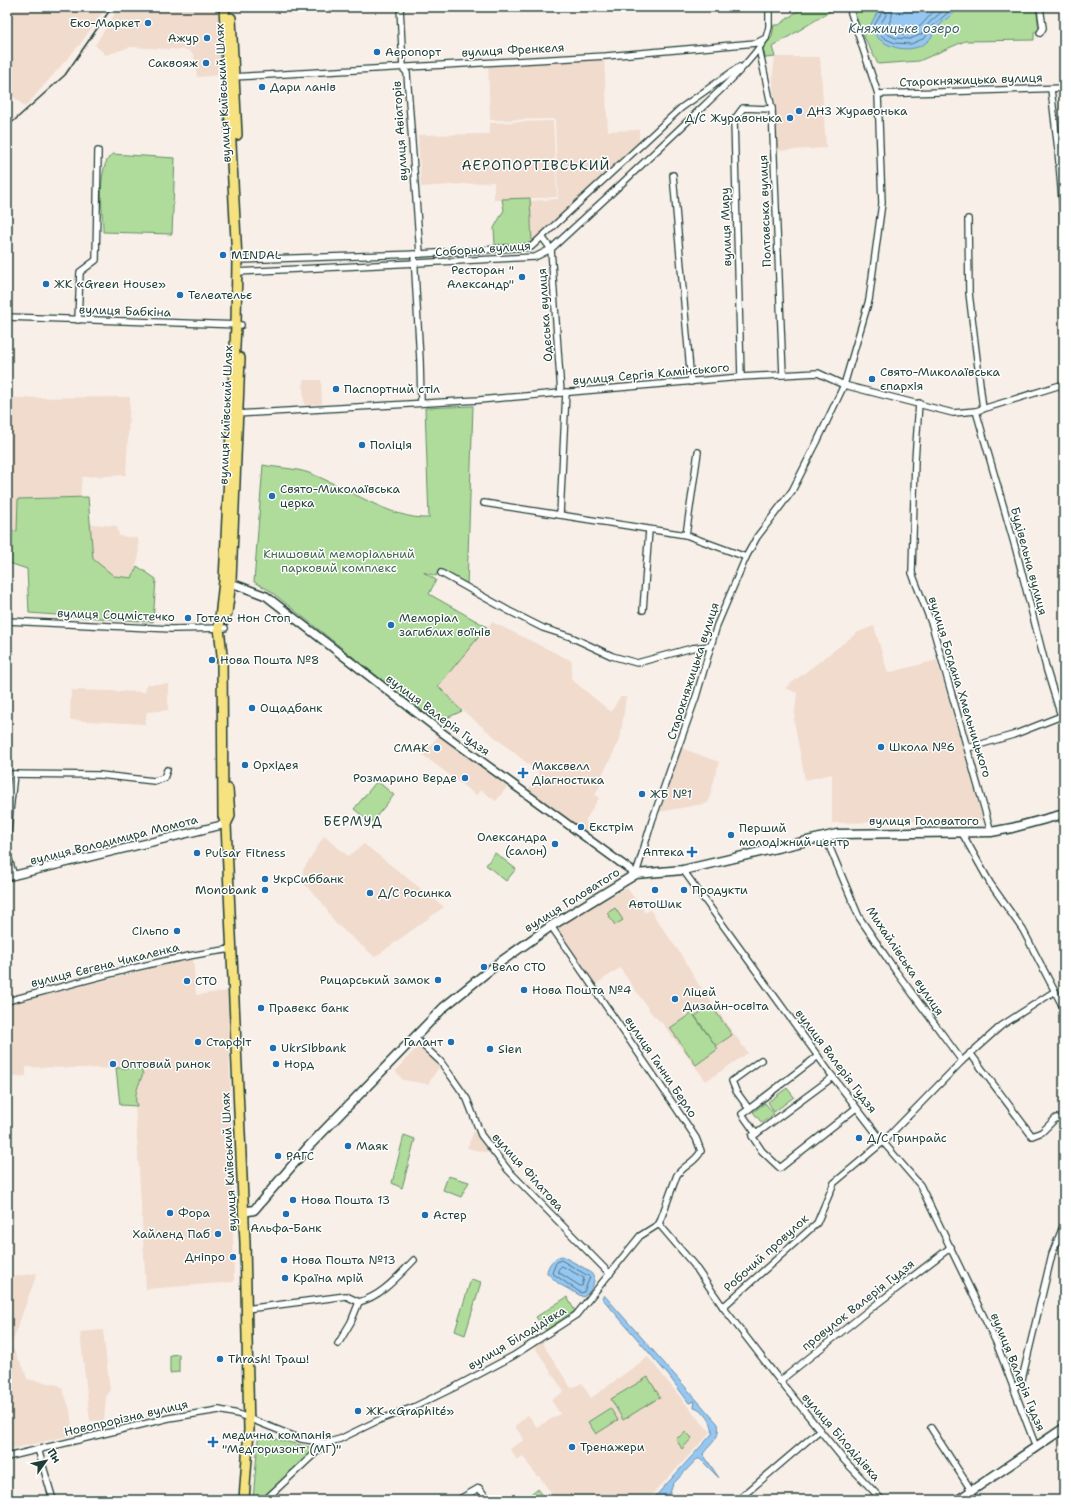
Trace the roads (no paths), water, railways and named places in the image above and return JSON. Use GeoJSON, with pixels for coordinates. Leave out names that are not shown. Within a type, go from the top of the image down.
{"type":"FeatureCollection","features":[{"type":"Feature","properties":{"kind":"highway","name":"вулиця Київський Шлях"},"geometry":{"type":"LineString","coordinates":[[224,7],[231,77]]}},
{"type":"Feature","properties":{"kind":"highway","name":"вулиця Київський Шлях"},"geometry":{"type":"LineString","coordinates":[[230,7],[231,77],[240,272],[239,325],[227,581],[222,628],[228,656],[227,740],[230,816],[226,824],[243,1212],[249,1418],[244,1500]]}},
{"type":"Feature","properties":{"kind":"main road","name":"вулиця Головатого"},"geometry":{"type":"LineString","coordinates":[[243,1212],[254,1210],[309,1146],[453,1000],[496,964],[551,926],[636,874],[683,870],[828,836],[852,833],[991,832],[1064,814]]}},
{"type":"Feature","properties":{"kind":"main road"},"geometry":{"type":"LineString","coordinates":[[958,1500],[1064,1428]]}},
{"type":"Feature","properties":{"kind":"street","name":"вулиця Авіаторів"},"geometry":{"type":"LineString","coordinates":[[400,7],[403,68],[406,73],[417,254],[414,264],[421,403]]}},
{"type":"Feature","properties":{"kind":"street"},"geometry":{"type":"LineString","coordinates":[[766,38],[769,27],[769,7]]}},
{"type":"Feature","properties":{"kind":"street","name":"Старокняжицька вулиця"},"geometry":{"type":"LineString","coordinates":[[636,874],[652,821],[696,697],[717,625],[746,557],[757,537],[792,491],[844,385],[869,300],[882,203],[878,94],[849,7]]}},
{"type":"Feature","properties":{"kind":"street"},"geometry":{"type":"LineString","coordinates":[[1040,7],[1043,28],[1040,33]]}},
{"type":"Feature","properties":{"kind":"street","name":"вулиця Френкеля"},"geometry":{"type":"LineString","coordinates":[[231,77],[606,56],[745,44],[760,42],[766,38]]}},
{"type":"Feature","properties":{"kind":"street","name":"Соборна вулиця"},"geometry":{"type":"LineString","coordinates":[[240,272],[535,257],[551,249],[640,167],[749,60],[766,38]]}},
{"type":"Feature","properties":{"kind":"street","name":"Полтавська вулиця"},"geometry":{"type":"LineString","coordinates":[[759,48],[772,109],[783,375]]}},
{"type":"Feature","properties":{"kind":"street","name":"Соборна вулиця"},"geometry":{"type":"LineString","coordinates":[[240,260],[417,254],[531,246],[542,238],[681,108],[749,60]]}},
{"type":"Feature","properties":{"kind":"street","name":"Старокняжицька вулиця"},"geometry":{"type":"LineString","coordinates":[[878,94],[1064,88]]}},
{"type":"Feature","properties":{"kind":"street"},"geometry":{"type":"LineString","coordinates":[[1051,89],[1058,150],[1064,226]]}},
{"type":"Feature","properties":{"kind":"street","name":"вулиця Миру"},"geometry":{"type":"LineString","coordinates":[[741,377],[734,120],[743,108],[772,109]]}},
{"type":"Feature","properties":{"kind":"street"},"geometry":{"type":"LineString","coordinates":[[78,320],[80,272],[96,260],[98,151]]}},
{"type":"Feature","properties":{"kind":"street"},"geometry":{"type":"LineString","coordinates":[[673,175],[691,382]]}},
{"type":"Feature","properties":{"kind":"street"},"geometry":{"type":"LineString","coordinates":[[968,219],[969,293],[983,409]]}},
{"type":"Feature","properties":{"kind":"street"},"geometry":{"type":"LineString","coordinates":[[542,238],[551,249]]}},
{"type":"Feature","properties":{"kind":"street","name":"Одеська вулиця"},"geometry":{"type":"LineString","coordinates":[[551,249],[564,393],[560,515]]}},
{"type":"Feature","properties":{"kind":"street","name":"вулиця Бабкіна"},"geometry":{"type":"LineString","coordinates":[[7,317],[239,325]]}},
{"type":"Feature","properties":{"kind":"street","name":"вулиця Сергія Камінського"},"geometry":{"type":"LineString","coordinates":[[234,414],[564,393],[741,377],[818,373],[844,385],[919,403],[953,413],[976,411],[1064,384]]}},
{"type":"Feature","properties":{"kind":"street","name":"вулиця Богдана Хмельницького"},"geometry":{"type":"LineString","coordinates":[[919,403],[915,460],[912,573],[932,625],[991,832]]}},
{"type":"Feature","properties":{"kind":"street","name":"Будівельна вулиця"},"geometry":{"type":"LineString","coordinates":[[976,411],[1016,550],[1047,671],[1062,716]]}},
{"type":"Feature","properties":{"kind":"street"},"geometry":{"type":"LineString","coordinates":[[686,535],[698,452]]}},
{"type":"Feature","properties":{"kind":"street"},"geometry":{"type":"LineString","coordinates":[[484,503],[686,535],[746,557]]}},
{"type":"Feature","properties":{"kind":"street"},"geometry":{"type":"LineString","coordinates":[[643,610],[649,530]]}},
{"type":"Feature","properties":{"kind":"street"},"geometry":{"type":"LineString","coordinates":[[441,573],[543,628],[571,637],[612,656],[637,662],[692,648],[711,646]]}},
{"type":"Feature","properties":{"kind":"street","name":"вулиця Валерія Гудзя"},"geometry":{"type":"LineString","coordinates":[[227,581],[266,596],[440,731],[636,874]]}},
{"type":"Feature","properties":{"kind":"street","name":"вулиця Соцмістечко"},"geometry":{"type":"LineString","coordinates":[[7,621],[172,628],[222,628]]}},
{"type":"Feature","properties":{"kind":"street"},"geometry":{"type":"LineString","coordinates":[[968,748],[1013,734],[1062,716]]}},
{"type":"Feature","properties":{"kind":"street"},"geometry":{"type":"LineString","coordinates":[[7,774],[100,775],[154,781],[165,777],[167,770]]}},
{"type":"Feature","properties":{"kind":"street"},"geometry":{"type":"LineString","coordinates":[[7,839],[14,774]]}},
{"type":"Feature","properties":{"kind":"street","name":"вулиця Володимира Момота"},"geometry":{"type":"LineString","coordinates":[[10,876],[226,824]]}},
{"type":"Feature","properties":{"kind":"street"},"geometry":{"type":"LineString","coordinates":[[962,833],[990,883],[1023,930],[1064,1009]]}},
{"type":"Feature","properties":{"kind":"street","name":"Михайлівська вулиця"},"geometry":{"type":"LineString","coordinates":[[828,836],[830,848],[859,917],[895,970],[962,1060]]}},
{"type":"Feature","properties":{"kind":"street"},"geometry":{"type":"LineString","coordinates":[[7,852],[10,876]]}},
{"type":"Feature","properties":{"kind":"street","name":"вулиця Валерія Гудзя"},"geometry":{"type":"LineString","coordinates":[[683,870],[856,1108],[920,1185],[996,1342],[1036,1447]]}},
{"type":"Feature","properties":{"kind":"street","name":"вулиця Ганни Берло"},"geometry":{"type":"LineString","coordinates":[[551,926],[674,1105],[696,1138],[701,1151],[698,1157],[677,1174],[659,1224]]}},
{"type":"Feature","properties":{"kind":"street","name":"вулиця Євгена Чикаленка"},"geometry":{"type":"LineString","coordinates":[[7,1001],[162,962],[208,952],[232,949]]}},
{"type":"Feature","properties":{"kind":"street"},"geometry":{"type":"LineString","coordinates":[[962,1060],[1001,1026],[1055,991]]}},
{"type":"Feature","properties":{"kind":"street","name":"вулиця Філатова"},"geometry":{"type":"LineString","coordinates":[[415,1038],[440,1061],[451,1076],[467,1099],[481,1135],[508,1170],[610,1274]]}},
{"type":"Feature","properties":{"kind":"street"},"geometry":{"type":"LineString","coordinates":[[970,1053],[1032,1136],[1042,1132],[1056,1118],[1064,1120]]}},
{"type":"Feature","properties":{"kind":"street"},"geometry":{"type":"LineString","coordinates":[[756,1134],[742,1114],[818,1056]]}},
{"type":"Feature","properties":{"kind":"street"},"geometry":{"type":"LineString","coordinates":[[749,1109],[736,1091],[732,1081],[761,1060]]}},
{"type":"Feature","properties":{"kind":"street","name":"Робочий провулок"},"geometry":{"type":"LineString","coordinates":[[723,1307],[817,1223],[834,1183],[883,1142],[962,1060]]}},
{"type":"Feature","properties":{"kind":"street"},"geometry":{"type":"LineString","coordinates":[[833,1077],[752,1136],[762,1151],[780,1168],[856,1108]]}},
{"type":"Feature","properties":{"kind":"street","name":"вулиця Білодідівка"},"geometry":{"type":"LineString","coordinates":[[265,1500],[326,1443],[340,1439],[379,1420],[414,1407],[513,1356],[576,1315],[640,1236],[659,1224],[694,1265],[723,1307],[780,1381],[844,1460],[882,1500]]}},
{"type":"Feature","properties":{"kind":"street"},"geometry":{"type":"LineString","coordinates":[[1014,1389],[1022,1379],[1052,1254],[1064,1224]]}},
{"type":"Feature","properties":{"kind":"street","name":"провулок Валерія Гудзя"},"geometry":{"type":"LineString","coordinates":[[780,1381],[865,1312],[951,1247]]}},
{"type":"Feature","properties":{"kind":"street"},"geometry":{"type":"LineString","coordinates":[[246,1309],[346,1296],[359,1302],[380,1293],[414,1260]]}},
{"type":"Feature","properties":{"kind":"street"},"geometry":{"type":"LineString","coordinates":[[338,1344],[351,1322],[359,1302]]}},
{"type":"Feature","properties":{"kind":"street","name":"Новопрорізна вулиця"},"geometry":{"type":"LineString","coordinates":[[7,1456],[169,1418],[219,1410],[238,1414],[301,1438],[326,1443]]}},
{"type":"Feature","properties":{"kind":"street"},"geometry":{"type":"LineString","coordinates":[[931,1428],[971,1490]]}},
{"type":"Feature","properties":{"kind":"street"},"geometry":{"type":"LineString","coordinates":[[738,1500],[820,1430]]}},
{"type":"Feature","properties":{"kind":"street"},"geometry":{"type":"LineString","coordinates":[[38,1449],[52,1500]]}},
{"type":"Feature","properties":{"kind":"street"},"geometry":{"type":"LineString","coordinates":[[458,1500],[479,1488],[488,1500]]}},
{"type":"Feature","properties":{"kind":"water","name":"Княжицьке озеро"},"geometry":{"type":"Polygon","coordinates":[[[876,7],[960,7],[940,25],[928,41],[921,46],[904,49],[887,44],[874,33],[870,26],[878,11],[876,7]]]}},
{"type":"Feature","properties":{"kind":"water"},"geometry":{"type":"Polygon","coordinates":[[[562,1256],[586,1269],[594,1276],[592,1288],[583,1297],[559,1284],[547,1273],[552,1262],[556,1258],[562,1256]]]}},
{"type":"Feature","properties":{"kind":"water"},"geometry":{"type":"Polygon","coordinates":[[[604,1295],[718,1424],[719,1429],[716,1437],[703,1454],[719,1478],[700,1459],[697,1459],[673,1484],[670,1493],[661,1500],[652,1500],[712,1434],[710,1421],[705,1414],[694,1407],[695,1401],[689,1403],[669,1376],[602,1298],[604,1295]]]}},
{"type":"Feature","properties":{"kind":"railway"},"geometry":{"type":"LineString","coordinates":[[7,127],[65,75],[112,7]]}},
{"type":"Feature","properties":{"kind":"place","name":"Еко-Маркет"},"geometry":{"type":"Point","coordinates":[148,23]}},
{"type":"Feature","properties":{"kind":"place","name":"Ажур"},"geometry":{"type":"Point","coordinates":[207,38]}},
{"type":"Feature","properties":{"kind":"place","name":"Аеропорт"},"geometry":{"type":"Point","coordinates":[377,52]}},
{"type":"Feature","properties":{"kind":"place","name":"Саквояж"},"geometry":{"type":"Point","coordinates":[206,63]}},
{"type":"Feature","properties":{"kind":"place","name":"Дари ланів"},"geometry":{"type":"Point","coordinates":[262,87]}},
{"type":"Feature","properties":{"kind":"place","name":"ДНЗ Журавонька"},"geometry":{"type":"Point","coordinates":[799,111]}},
{"type":"Feature","properties":{"kind":"place","name":"Д/С Журавонька"},"geometry":{"type":"Point","coordinates":[790,118]}},
{"type":"Feature","properties":{"kind":"place","name":"MINDAL"},"geometry":{"type":"Point","coordinates":[223,255]}},
{"type":"Feature","properties":{"kind":"place","name":"Ресторан \" Александр\""},"geometry":{"type":"Point","coordinates":[522,277]}},
{"type":"Feature","properties":{"kind":"place","name":"ЖК «Green House»"},"geometry":{"type":"Point","coordinates":[46,284]}},
{"type":"Feature","properties":{"kind":"place","name":"Телеательє"},"geometry":{"type":"Point","coordinates":[180,295]}},
{"type":"Feature","properties":{"kind":"place","name":"Свято-Миколаївська єпархія"},"geometry":{"type":"Point","coordinates":[872,379]}},
{"type":"Feature","properties":{"kind":"place","name":"Паспортний стіл"},"geometry":{"type":"Point","coordinates":[336,389]}},
{"type":"Feature","properties":{"kind":"place","name":"Поліція"},"geometry":{"type":"Point","coordinates":[362,445]}},
{"type":"Feature","properties":{"kind":"place","name":"Свято-Миколаївська церка"},"geometry":{"type":"Point","coordinates":[272,496]}},
{"type":"Feature","properties":{"kind":"place","name":"Готель Нон Стоп"},"geometry":{"type":"Point","coordinates":[188,618]}},
{"type":"Feature","properties":{"kind":"place","name":"Меморіал загиблих воїнів"},"geometry":{"type":"Point","coordinates":[391,625]}},
{"type":"Feature","properties":{"kind":"place","name":"Нова Пошта №8"},"geometry":{"type":"Point","coordinates":[212,660]}},
{"type":"Feature","properties":{"kind":"place","name":"Ощадбанк"},"geometry":{"type":"Point","coordinates":[252,708]}},
{"type":"Feature","properties":{"kind":"place","name":"Школа №6"},"geometry":{"type":"Point","coordinates":[881,747]}},
{"type":"Feature","properties":{"kind":"place","name":"СМАК"},"geometry":{"type":"Point","coordinates":[437,748]}},
{"type":"Feature","properties":{"kind":"place","name":"Орхідея"},"geometry":{"type":"Point","coordinates":[245,765]}},
{"type":"Feature","properties":{"kind":"place","name":"Максвелл Діагностика"},"geometry":{"type":"Point","coordinates":[523,773]}},
{"type":"Feature","properties":{"kind":"place","name":"Розмарино Верде"},"geometry":{"type":"Point","coordinates":[465,778]}},
{"type":"Feature","properties":{"kind":"place","name":"ЖБ №1"},"geometry":{"type":"Point","coordinates":[642,794]}},
{"type":"Feature","properties":{"kind":"place","name":"Екстрім"},"geometry":{"type":"Point","coordinates":[581,827]}},
{"type":"Feature","properties":{"kind":"place","name":"Перший молодіжний центр"},"geometry":{"type":"Point","coordinates":[731,835]}},
{"type":"Feature","properties":{"kind":"place","name":"Олександра (салон)"},"geometry":{"type":"Point","coordinates":[555,844]}},
{"type":"Feature","properties":{"kind":"place","name":"Аптека"},"geometry":{"type":"Point","coordinates":[692,852]}},
{"type":"Feature","properties":{"kind":"place","name":"Pulsar Fitness"},"geometry":{"type":"Point","coordinates":[197,853]}},
{"type":"Feature","properties":{"kind":"place","name":"УкрСиббанк"},"geometry":{"type":"Point","coordinates":[265,879]}},
{"type":"Feature","properties":{"kind":"place","name":"Monobank"},"geometry":{"type":"Point","coordinates":[265,890]}},
{"type":"Feature","properties":{"kind":"place","name":"АвтоШик"},"geometry":{"type":"Point","coordinates":[655,890]}},
{"type":"Feature","properties":{"kind":"place","name":"Продукти"},"geometry":{"type":"Point","coordinates":[684,890]}},
{"type":"Feature","properties":{"kind":"place","name":"Д/С Росинка"},"geometry":{"type":"Point","coordinates":[370,893]}},
{"type":"Feature","properties":{"kind":"place","name":"Сільпо"},"geometry":{"type":"Point","coordinates":[177,931]}},
{"type":"Feature","properties":{"kind":"place","name":"Вело СТО"},"geometry":{"type":"Point","coordinates":[484,967]}},
{"type":"Feature","properties":{"kind":"place","name":"Рицарський замок"},"geometry":{"type":"Point","coordinates":[438,980]}},
{"type":"Feature","properties":{"kind":"place","name":"СТО"},"geometry":{"type":"Point","coordinates":[187,981]}},
{"type":"Feature","properties":{"kind":"place","name":"Нова Пошта №4"},"geometry":{"type":"Point","coordinates":[524,990]}},
{"type":"Feature","properties":{"kind":"place","name":"Ліцей Дизайн-освіта"},"geometry":{"type":"Point","coordinates":[675,999]}},
{"type":"Feature","properties":{"kind":"place","name":"Правекс банк"},"geometry":{"type":"Point","coordinates":[261,1008]}},
{"type":"Feature","properties":{"kind":"place","name":"Старфіт"},"geometry":{"type":"Point","coordinates":[198,1042]}},
{"type":"Feature","properties":{"kind":"place","name":"Галант"},"geometry":{"type":"Point","coordinates":[451,1042]}},
{"type":"Feature","properties":{"kind":"place","name":"UkrSibbank"},"geometry":{"type":"Point","coordinates":[273,1048]}},
{"type":"Feature","properties":{"kind":"place","name":"Sien"},"geometry":{"type":"Point","coordinates":[490,1049]}},
{"type":"Feature","properties":{"kind":"place","name":"Оптовий ринок"},"geometry":{"type":"Point","coordinates":[113,1064]}},
{"type":"Feature","properties":{"kind":"place","name":"Норд"},"geometry":{"type":"Point","coordinates":[276,1064]}},
{"type":"Feature","properties":{"kind":"place","name":"Д/С Гринрайс"},"geometry":{"type":"Point","coordinates":[859,1138]}},
{"type":"Feature","properties":{"kind":"place","name":"Маяк"},"geometry":{"type":"Point","coordinates":[348,1146]}},
{"type":"Feature","properties":{"kind":"place","name":"РАГС"},"geometry":{"type":"Point","coordinates":[278,1156]}},
{"type":"Feature","properties":{"kind":"place","name":"Нова Пошта 13"},"geometry":{"type":"Point","coordinates":[293,1200]}},
{"type":"Feature","properties":{"kind":"place","name":"Фора"},"geometry":{"type":"Point","coordinates":[170,1213]}},
{"type":"Feature","properties":{"kind":"place","name":"Альфа-Банк"},"geometry":{"type":"Point","coordinates":[286,1214]}},
{"type":"Feature","properties":{"kind":"place","name":"Астер"},"geometry":{"type":"Point","coordinates":[425,1215]}},
{"type":"Feature","properties":{"kind":"place","name":"Хайленд Паб"},"geometry":{"type":"Point","coordinates":[218,1234]}},
{"type":"Feature","properties":{"kind":"place","name":"Дніпро"},"geometry":{"type":"Point","coordinates":[233,1257]}},
{"type":"Feature","properties":{"kind":"place","name":"Нова Пошта №13"},"geometry":{"type":"Point","coordinates":[284,1260]}},
{"type":"Feature","properties":{"kind":"place","name":"Країна мрій"},"geometry":{"type":"Point","coordinates":[285,1278]}},
{"type":"Feature","properties":{"kind":"place","name":"Thrash! Траш!"},"geometry":{"type":"Point","coordinates":[220,1359]}},
{"type":"Feature","properties":{"kind":"place","name":"ЖК «Graphité»"},"geometry":{"type":"Point","coordinates":[358,1411]}},
{"type":"Feature","properties":{"kind":"place","name":"медична компанія \"Медгоризонт (МГ)\""},"geometry":{"type":"Point","coordinates":[213,1442]}},
{"type":"Feature","properties":{"kind":"place","name":"Тренажери"},"geometry":{"type":"Point","coordinates":[572,1447]}},
{"type":"Feature","properties":{"kind":"district","name":"АЕРОПОРТІВСЬКИЙ"},"geometry":{"type":"Point","coordinates":[536,165]}},
{"type":"Feature","properties":{"kind":"district","name":"БЕРМУД"},"geometry":{"type":"Point","coordinates":[353,821]}},
{"type":"Feature","properties":{"kind":"park label","name":"Книшовий меморіальний парковий комплекс"},"geometry":{"type":"Point","coordinates":[339,561]}}]}
